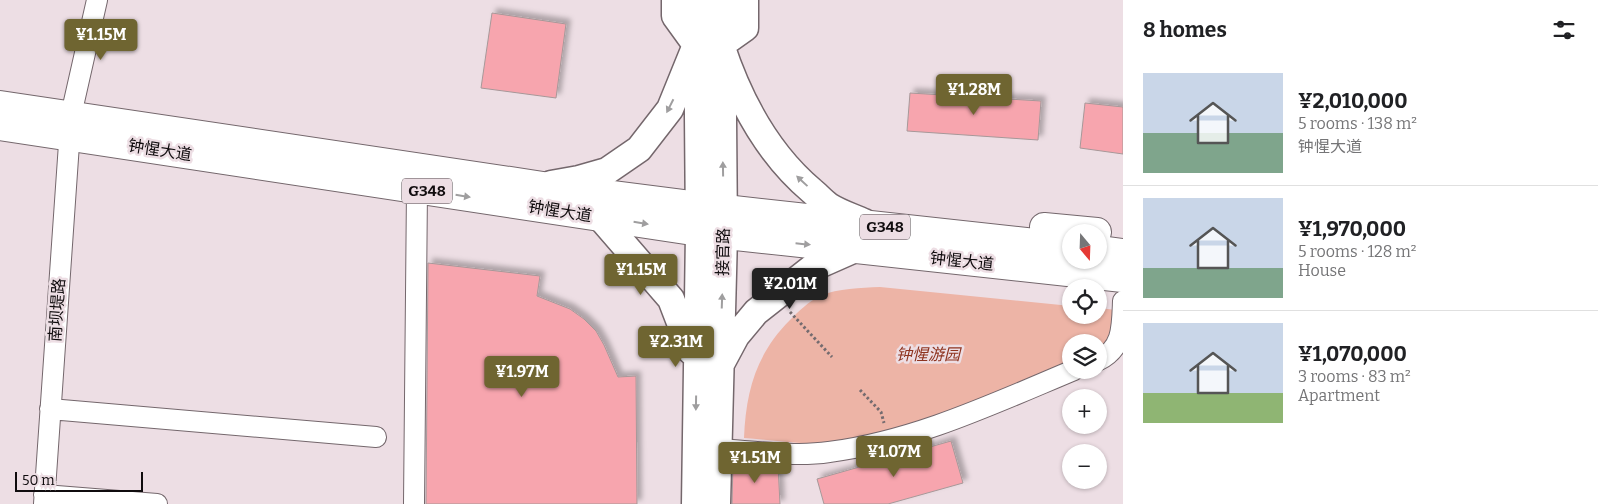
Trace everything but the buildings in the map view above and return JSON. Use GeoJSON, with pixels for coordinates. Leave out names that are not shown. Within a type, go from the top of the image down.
{"type":"FeatureCollection","features":[{"type":"Feature","properties":{"kind":"highway"},"geometry":{"type":"LineString","coordinates":[[0,92],[71,126]]}},
{"type":"Feature","properties":{"kind":"highway","name":"钟惺大道"},"geometry":{"type":"LineString","coordinates":[[0,105],[71,126],[418,178],[600,217],[872,225],[1062,246]]}},
{"type":"Feature","properties":{"kind":"highway","name":"钟惺大道"},"geometry":{"type":"LineString","coordinates":[[0,126],[71,126]]}},
{"type":"Feature","properties":{"kind":"highway"},"geometry":{"type":"LineString","coordinates":[[0,139],[71,126]]}},
{"type":"Feature","properties":{"kind":"highway","name":"钟惺大道"},"geometry":{"type":"LineString","coordinates":[[418,178],[543,186],[856,250],[1123,278]]}},
{"type":"Feature","properties":{"kind":"highway"},"geometry":{"type":"LineString","coordinates":[[872,225],[918,214],[1062,229]]}},
{"type":"Feature","properties":{"kind":"highway"},"geometry":{"type":"LineString","coordinates":[[1108,234],[1123,235]]}},
{"type":"Feature","properties":{"kind":"highway"},"geometry":{"type":"LineString","coordinates":[[856,250],[927,272],[1062,287]]}},
{"type":"Feature","properties":{"kind":"highway"},"geometry":{"type":"LineString","coordinates":[[1108,251],[1123,253]]}},
{"type":"Feature","properties":{"kind":"highway"},"geometry":{"type":"LineString","coordinates":[[1107,291],[1123,293]]}},
{"type":"Feature","properties":{"kind":"main road"},"geometry":{"type":"LineString","coordinates":[[675,0],[675,16],[709,45],[729,70],[749,114],[771,146],[798,179],[830,206],[872,225]]}},
{"type":"Feature","properties":{"kind":"main road","name":"接官路"},"geometry":{"type":"LineString","coordinates":[[695,504],[708,367],[711,221],[709,45],[697,0]]}},
{"type":"Feature","properties":{"kind":"main road","name":"接官路"},"geometry":{"type":"LineString","coordinates":[[709,45],[722,0]]}},
{"type":"Feature","properties":{"kind":"main road"},"geometry":{"type":"LineString","coordinates":[[543,186],[579,180],[607,171],[639,149],[670,109],[709,45],[745,28],[745,0]]}},
{"type":"Feature","properties":{"kind":"main road"},"geometry":{"type":"LineString","coordinates":[[600,217],[671,299],[683,327],[708,367],[756,312],[775,296],[812,268],[856,250]]}},
{"type":"Feature","properties":{"kind":"main road","name":"接官路"},"geometry":{"type":"LineString","coordinates":[[708,367],[718,449],[717,504]]}},
{"type":"Feature","properties":{"kind":"street","name":"南坝堤路"},"geometry":{"type":"LineString","coordinates":[[44,500],[71,126],[97,0]]}},
{"type":"Feature","properties":{"kind":"street"},"geometry":{"type":"LineString","coordinates":[[414,504],[418,178]]}},
{"type":"Feature","properties":{"kind":"street"},"geometry":{"type":"LineString","coordinates":[[1107,355],[1120,344],[1123,301]]}},
{"type":"Feature","properties":{"kind":"street"},"geometry":{"type":"LineString","coordinates":[[718,449],[828,453],[889,440],[958,418],[1062,375]]}},
{"type":"Feature","properties":{"kind":"street"},"geometry":{"type":"LineString","coordinates":[[50,409],[376,437]]}},
{"type":"Feature","properties":{"kind":"street"},"geometry":{"type":"LineString","coordinates":[[44,500],[157,504]]}},
{"type":"Feature","properties":{"kind":"path"},"geometry":{"type":"LineString","coordinates":[[775,296],[832,357]]}},
{"type":"Feature","properties":{"kind":"path"},"geometry":{"type":"LineString","coordinates":[[860,390],[881,412],[889,440]]}},
{"type":"Feature","properties":{"kind":"green space","name":"钟惺游园"},"geometry":{"type":"Polygon","coordinates":[[[880,287],[1062,305],[1062,324],[1107,324],[1107,309],[1116,310],[1115,341],[1107,346],[1107,334],[1062,334],[1062,366],[955,410],[895,430],[823,443],[744,438],[750,389],[761,360],[778,333],[800,310],[820,296],[857,288],[880,287]]]}}]}
